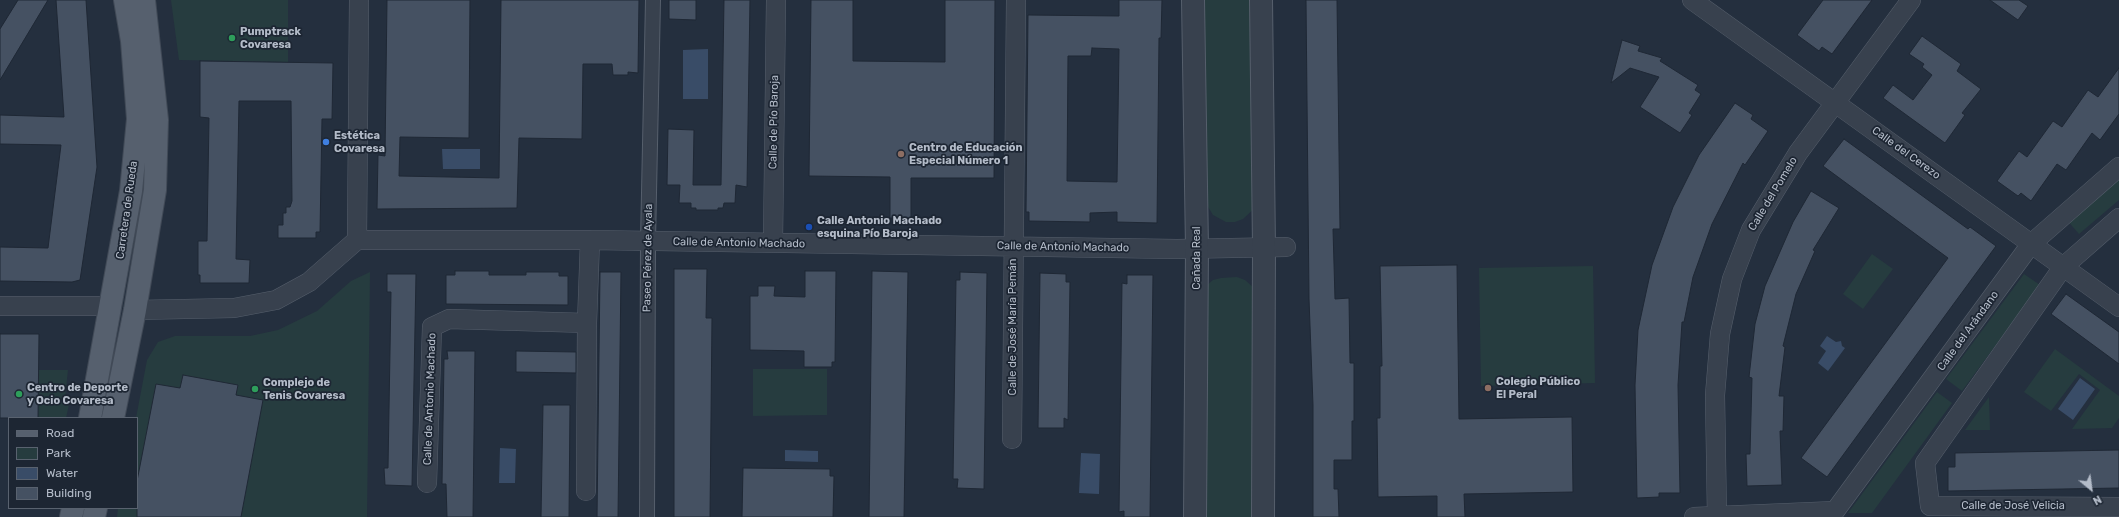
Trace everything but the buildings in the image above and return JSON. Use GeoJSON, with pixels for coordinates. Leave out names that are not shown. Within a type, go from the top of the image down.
{"type":"FeatureCollection","features":[{"type":"Feature","properties":{"kind":"main road","name":"Carretera de Rueda"},"geometry":{"type":"LineString","coordinates":[[90,417],[112,306],[131,191],[138,119],[132,41],[125,0]]}},
{"type":"Feature","properties":{"kind":"main road","name":"Carretera de Rueda"},"geometry":{"type":"LineString","coordinates":[[113,417],[135,310],[154,190],[157,120],[144,0]]}},
{"type":"Feature","properties":{"kind":"street"},"geometry":{"type":"LineString","coordinates":[[135,310],[234,308],[276,300],[309,282],[357,240],[359,0]]}},
{"type":"Feature","properties":{"kind":"street","name":"Paseo Pérez de Ayala"},"geometry":{"type":"LineString","coordinates":[[646,517],[648,241],[653,0]]}},
{"type":"Feature","properties":{"kind":"street","name":"Calle de Pío Baroja"},"geometry":{"type":"LineString","coordinates":[[773,243],[776,0]]}},
{"type":"Feature","properties":{"kind":"street","name":"Calle de José María Pemán"},"geometry":{"type":"LineString","coordinates":[[1012,439],[1016,0]]}},
{"type":"Feature","properties":{"kind":"street","name":"Cañada Real"},"geometry":{"type":"LineString","coordinates":[[1193,0],[1187,248],[1195,517]]}},
{"type":"Feature","properties":{"kind":"street"},"geometry":{"type":"LineString","coordinates":[[1261,0],[1264,247],[1263,517]]}},
{"type":"Feature","properties":{"kind":"street","name":"Calle del Pomelo"},"geometry":{"type":"LineString","coordinates":[[1717,516],[1715,395],[1720,334],[1732,280],[1751,230],[1798,153],[1910,0]]}},
{"type":"Feature","properties":{"kind":"street","name":"Calle del Cerezo"},"geometry":{"type":"LineString","coordinates":[[1696,1],[2119,308]]}},
{"type":"Feature","properties":{"kind":"street","name":"Calle del Arándano"},"geometry":{"type":"LineString","coordinates":[[1717,516],[1835,511],[2031,244],[2119,167]]}},
{"type":"Feature","properties":{"kind":"street"},"geometry":{"type":"LineString","coordinates":[[2063,267],[2119,218]]}},
{"type":"Feature","properties":{"kind":"street","name":"Calle de Antonio Machado"},"geometry":{"type":"LineString","coordinates":[[357,240],[590,240],[1187,248],[1286,247]]}},
{"type":"Feature","properties":{"kind":"street"},"geometry":{"type":"LineString","coordinates":[[586,491],[587,323],[590,240]]}},
{"type":"Feature","properties":{"kind":"street","name":"Calle de José Velicia"},"geometry":{"type":"LineString","coordinates":[[2063,267],[1926,463],[1930,506],[2119,507]]}},
{"type":"Feature","properties":{"kind":"street"},"geometry":{"type":"LineString","coordinates":[[0,306],[112,306]]}},
{"type":"Feature","properties":{"kind":"street","name":"Calle de Antonio Machado"},"geometry":{"type":"LineString","coordinates":[[427,483],[432,326],[449,319],[587,323]]}},
{"type":"Feature","properties":{"kind":"street"},"geometry":{"type":"LineString","coordinates":[[1694,517],[1717,516]]}},
{"type":"Feature","properties":{"kind":"green space","name":"Pumptrack Covaresa"},"geometry":{"type":"Polygon","coordinates":[[[171,0],[288,0],[288,62],[179,60],[171,0]]]}},
{"type":"Feature","properties":{"kind":"green space"},"geometry":{"type":"Polygon","coordinates":[[[1203,0],[1258,0],[1258,205],[1243,219],[1235,222],[1226,222],[1213,215],[1204,200],[1203,0]]]}},
{"type":"Feature","properties":{"kind":"green space"},"geometry":{"type":"Polygon","coordinates":[[[2119,174],[2119,200],[2079,234],[2066,219],[2119,174]]]}},
{"type":"Feature","properties":{"kind":"green space"},"geometry":{"type":"Polygon","coordinates":[[[1872,254],[1893,269],[1863,309],[1843,294],[1872,254]]]}},
{"type":"Feature","properties":{"kind":"green space"},"geometry":{"type":"Polygon","coordinates":[[[1593,266],[1595,383],[1481,386],[1479,268],[1593,266]]]}},
{"type":"Feature","properties":{"kind":"green space","name":"Complejo de Tenis Covaresa"},"geometry":{"type":"Polygon","coordinates":[[[370,272],[367,517],[117,517],[118,509],[138,509],[138,417],[136,417],[147,360],[158,342],[175,336],[250,336],[278,330],[317,311],[351,281],[370,272]]]}},
{"type":"Feature","properties":{"kind":"green space"},"geometry":{"type":"Polygon","coordinates":[[[2024,274],[2040,285],[1962,391],[1946,379],[2024,274]]]}},
{"type":"Feature","properties":{"kind":"green space"},"geometry":{"type":"Polygon","coordinates":[[[1237,277],[1245,280],[1253,287],[1257,294],[1256,517],[1202,517],[1207,285],[1213,280],[1237,277]]]}},
{"type":"Feature","properties":{"kind":"green space"},"geometry":{"type":"Polygon","coordinates":[[[2055,349],[2119,396],[2119,418],[2112,428],[2072,429],[2100,390],[2079,374],[2051,411],[2024,392],[2055,349]]]}},
{"type":"Feature","properties":{"kind":"green space"},"geometry":{"type":"Polygon","coordinates":[[[753,369],[827,369],[827,415],[753,416],[753,369]]]}},
{"type":"Feature","properties":{"kind":"green space"},"geometry":{"type":"Polygon","coordinates":[[[39,370],[68,370],[65,398],[70,400],[66,417],[38,417],[39,370]]]}},
{"type":"Feature","properties":{"kind":"green space"},"geometry":{"type":"Polygon","coordinates":[[[1937,392],[1952,403],[1872,513],[1848,513],[1937,392]]]}},
{"type":"Feature","properties":{"kind":"green space"},"geometry":{"type":"Polygon","coordinates":[[[1989,397],[1990,430],[1965,430],[1989,397]]]}},
{"type":"Feature","properties":{"kind":"water"},"geometry":{"type":"Polygon","coordinates":[[[708,49],[708,99],[683,99],[683,50],[708,49]]]}},
{"type":"Feature","properties":{"kind":"water"},"geometry":{"type":"Polygon","coordinates":[[[442,149],[480,149],[480,169],[443,169],[442,149]]]}},
{"type":"Feature","properties":{"kind":"water"},"geometry":{"type":"Polygon","coordinates":[[[1827,336],[1836,342],[1841,341],[1842,346],[1845,348],[1828,371],[1818,363],[1826,351],[1820,346],[1827,336]]]}},
{"type":"Feature","properties":{"kind":"water"},"geometry":{"type":"Polygon","coordinates":[[[2080,378],[2095,389],[2073,420],[2058,409],[2080,378]]]}},
{"type":"Feature","properties":{"kind":"water"},"geometry":{"type":"Polygon","coordinates":[[[500,448],[516,449],[515,483],[499,483],[500,448]]]}},
{"type":"Feature","properties":{"kind":"water"},"geometry":{"type":"Polygon","coordinates":[[[785,450],[818,451],[818,462],[785,461],[785,450]]]}},
{"type":"Feature","properties":{"kind":"water"},"geometry":{"type":"Polygon","coordinates":[[[1081,453],[1100,454],[1099,494],[1079,493],[1081,453]]]}},
{"type":"Feature","properties":{"kind":"place","name":"Pumptrack Covaresa"},"geometry":{"type":"Point","coordinates":[232,38]}},
{"type":"Feature","properties":{"kind":"place","name":"Estética Covaresa"},"geometry":{"type":"Point","coordinates":[326,142]}},
{"type":"Feature","properties":{"kind":"place","name":"Centro de Educación Especial Número 1"},"geometry":{"type":"Point","coordinates":[901,154]}},
{"type":"Feature","properties":{"kind":"place","name":"Calle Antonio Machado esquina Pío Baroja"},"geometry":{"type":"Point","coordinates":[809,227]}},
{"type":"Feature","properties":{"kind":"place","name":"Colegio Público El Peral"},"geometry":{"type":"Point","coordinates":[1488,388]}},
{"type":"Feature","properties":{"kind":"place","name":"Complejo de Tenis Covaresa"},"geometry":{"type":"Point","coordinates":[255,389]}},
{"type":"Feature","properties":{"kind":"place","name":"Centro de Deporte y Ocio Covaresa"},"geometry":{"type":"Point","coordinates":[19,394]}}]}
